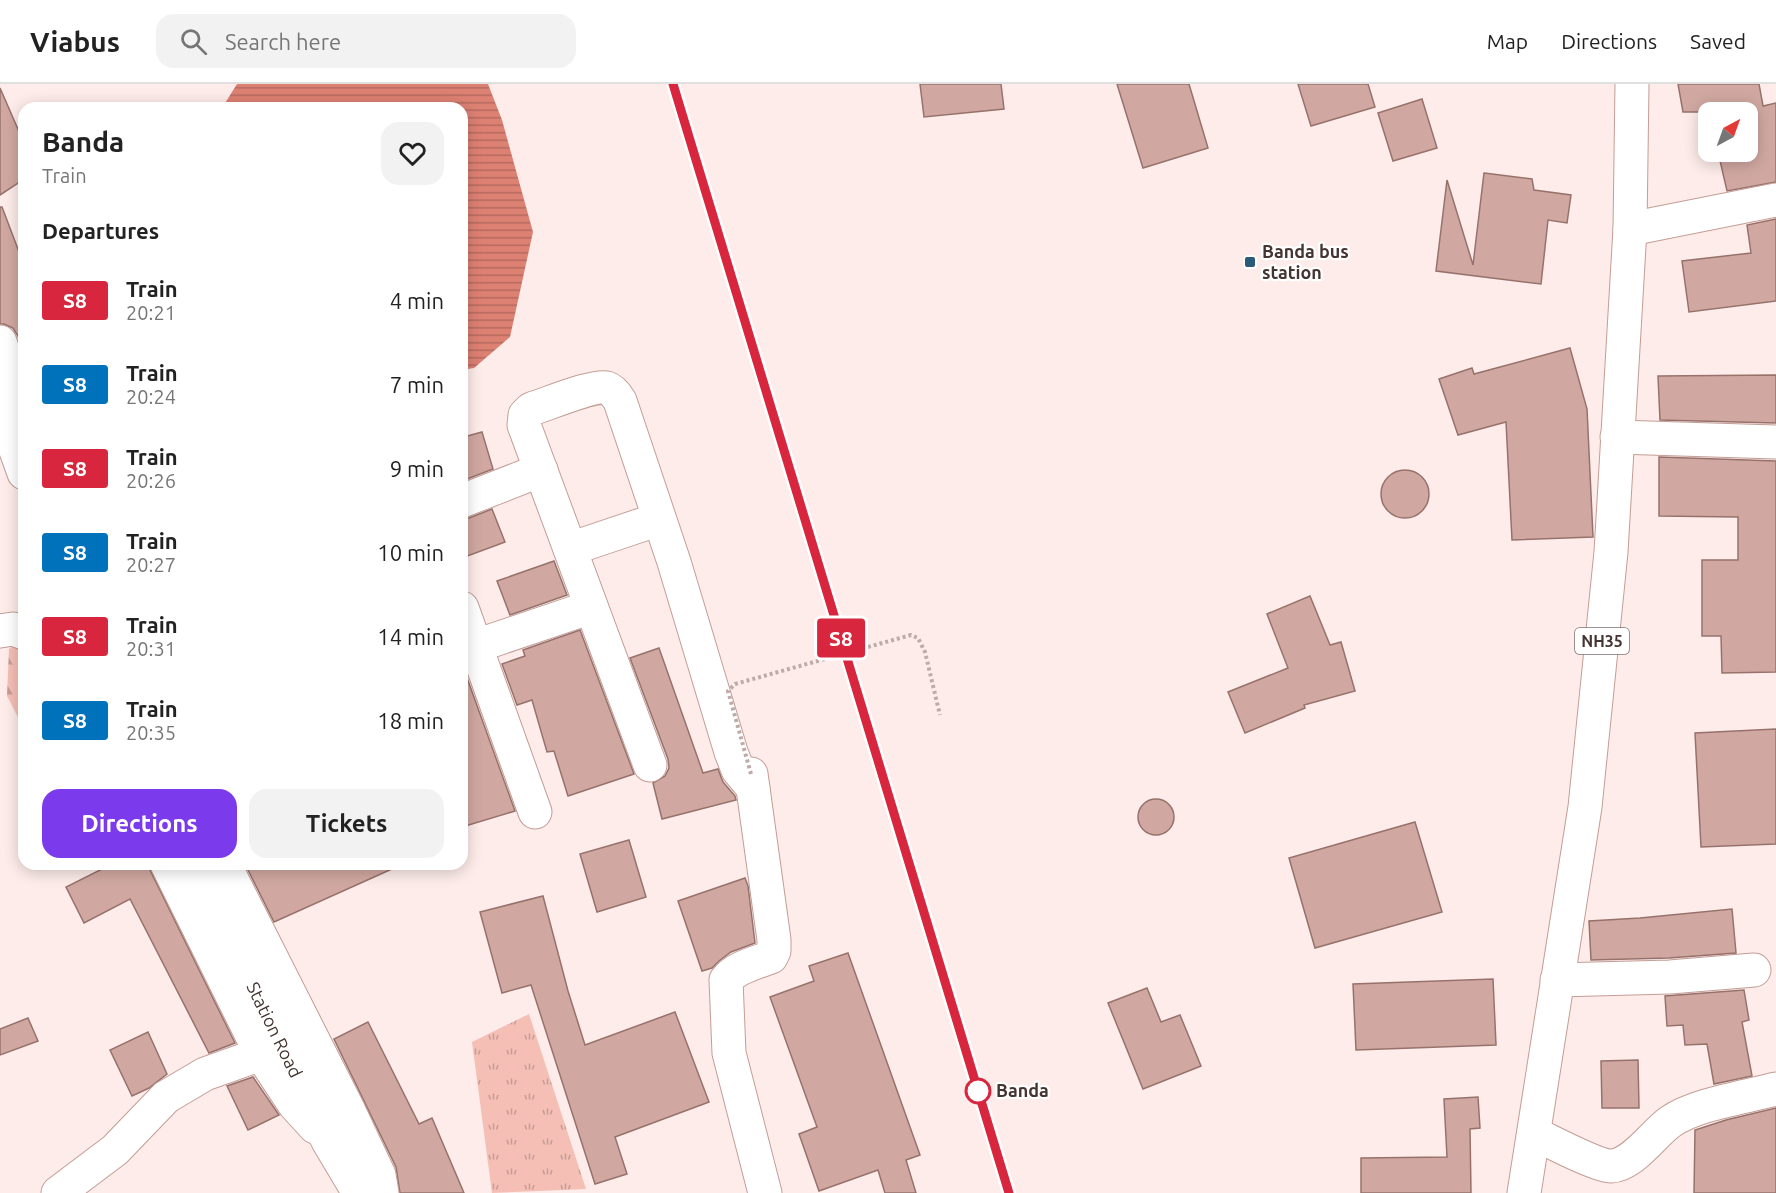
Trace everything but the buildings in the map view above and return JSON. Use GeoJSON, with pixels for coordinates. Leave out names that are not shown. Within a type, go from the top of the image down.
{"type":"FeatureCollection","features":[{"type":"Feature","properties":{"kind":"main road","name":"NH35"},"geometry":{"type":"LineString","coordinates":[[1524,1193],[1585,807],[1611,552],[1630,229],[1632,84]]}},
{"type":"Feature","properties":{"kind":"main road"},"geometry":{"type":"LineString","coordinates":[[1630,229],[1776,200]]}},
{"type":"Feature","properties":{"kind":"main road"},"geometry":{"type":"LineString","coordinates":[[0,342],[18,392]]}},
{"type":"Feature","properties":{"kind":"main road"},"geometry":{"type":"LineString","coordinates":[[650,765],[524,425],[525,415],[531,409],[595,388],[607,388],[621,401],[731,752],[738,770],[752,781],[774,951],[771,957],[737,970],[726,980],[729,1053],[765,1193]]}},
{"type":"Feature","properties":{"kind":"main road"},"geometry":{"type":"LineString","coordinates":[[0,406],[18,456]]}},
{"type":"Feature","properties":{"kind":"main road"},"geometry":{"type":"LineString","coordinates":[[1617,437],[1776,442]]}},
{"type":"Feature","properties":{"kind":"main road"},"geometry":{"type":"LineString","coordinates":[[468,499],[541,470]]}},
{"type":"Feature","properties":{"kind":"main road"},"geometry":{"type":"LineString","coordinates":[[570,549],[659,519]]}},
{"type":"Feature","properties":{"kind":"main road"},"geometry":{"type":"LineString","coordinates":[[476,646],[591,607]]}},
{"type":"Feature","properties":{"kind":"main road"},"geometry":{"type":"LineString","coordinates":[[468,624],[535,812]]}},
{"type":"Feature","properties":{"kind":"main road"},"geometry":{"type":"LineString","coordinates":[[0,631],[13,629],[18,631]]}},
{"type":"Feature","properties":{"kind":"main road"},"geometry":{"type":"LineString","coordinates":[[58,1193],[115,1150],[166,1097],[205,1074],[271,1050],[170,870]]}},
{"type":"Feature","properties":{"kind":"main road","name":"Station Road"},"geometry":{"type":"LineString","coordinates":[[196,870],[271,1050],[359,1193]]}},
{"type":"Feature","properties":{"kind":"main road"},"geometry":{"type":"LineString","coordinates":[[227,870],[348,1109],[378,1175],[382,1193]]}},
{"type":"Feature","properties":{"kind":"main road"},"geometry":{"type":"LineString","coordinates":[[1557,980],[1659,978],[1754,970]]}},
{"type":"Feature","properties":{"kind":"main road"},"geometry":{"type":"LineString","coordinates":[[1535,1134],[1598,1163],[1610,1166],[1621,1164],[1670,1122],[1686,1113],[1776,1089]]}},
{"type":"Feature","properties":{"kind":"path"},"geometry":{"type":"LineString","coordinates":[[752,781],[728,691],[735,684],[911,635],[918,639],[925,652],[940,715]]}},
{"type":"Feature","properties":{"kind":"green space"},"geometry":{"type":"Polygon","coordinates":[[[18,643],[18,717],[7,696],[9,649],[18,643]]]}},
{"type":"Feature","properties":{"kind":"green space"},"geometry":{"type":"Polygon","coordinates":[[[529,1014],[586,1189],[492,1193],[472,1042],[529,1014]]]}},
{"type":"Feature","properties":{"kind":"shaded area"},"geometry":{"type":"Polygon","coordinates":[[[237,84],[488,84],[502,120],[533,232],[510,337],[474,368],[468,369],[468,102],[226,102],[237,84]]]}},
{"type":"Feature","properties":{"kind":"railway"},"geometry":{"type":"LineString","coordinates":[[673,84],[1009,1193]]}},
{"type":"Feature","properties":{"kind":"train","name":"S8"},"geometry":{"type":"LineString","coordinates":[[673,84],[1009,1193]]}},
{"type":"Feature","properties":{"kind":"place","name":"Banda bus station"},"geometry":{"type":"Point","coordinates":[1250,262]}},
{"type":"Feature","properties":{"kind":"place","name":"Banda"},"geometry":{"type":"Point","coordinates":[978,1091]}}]}
